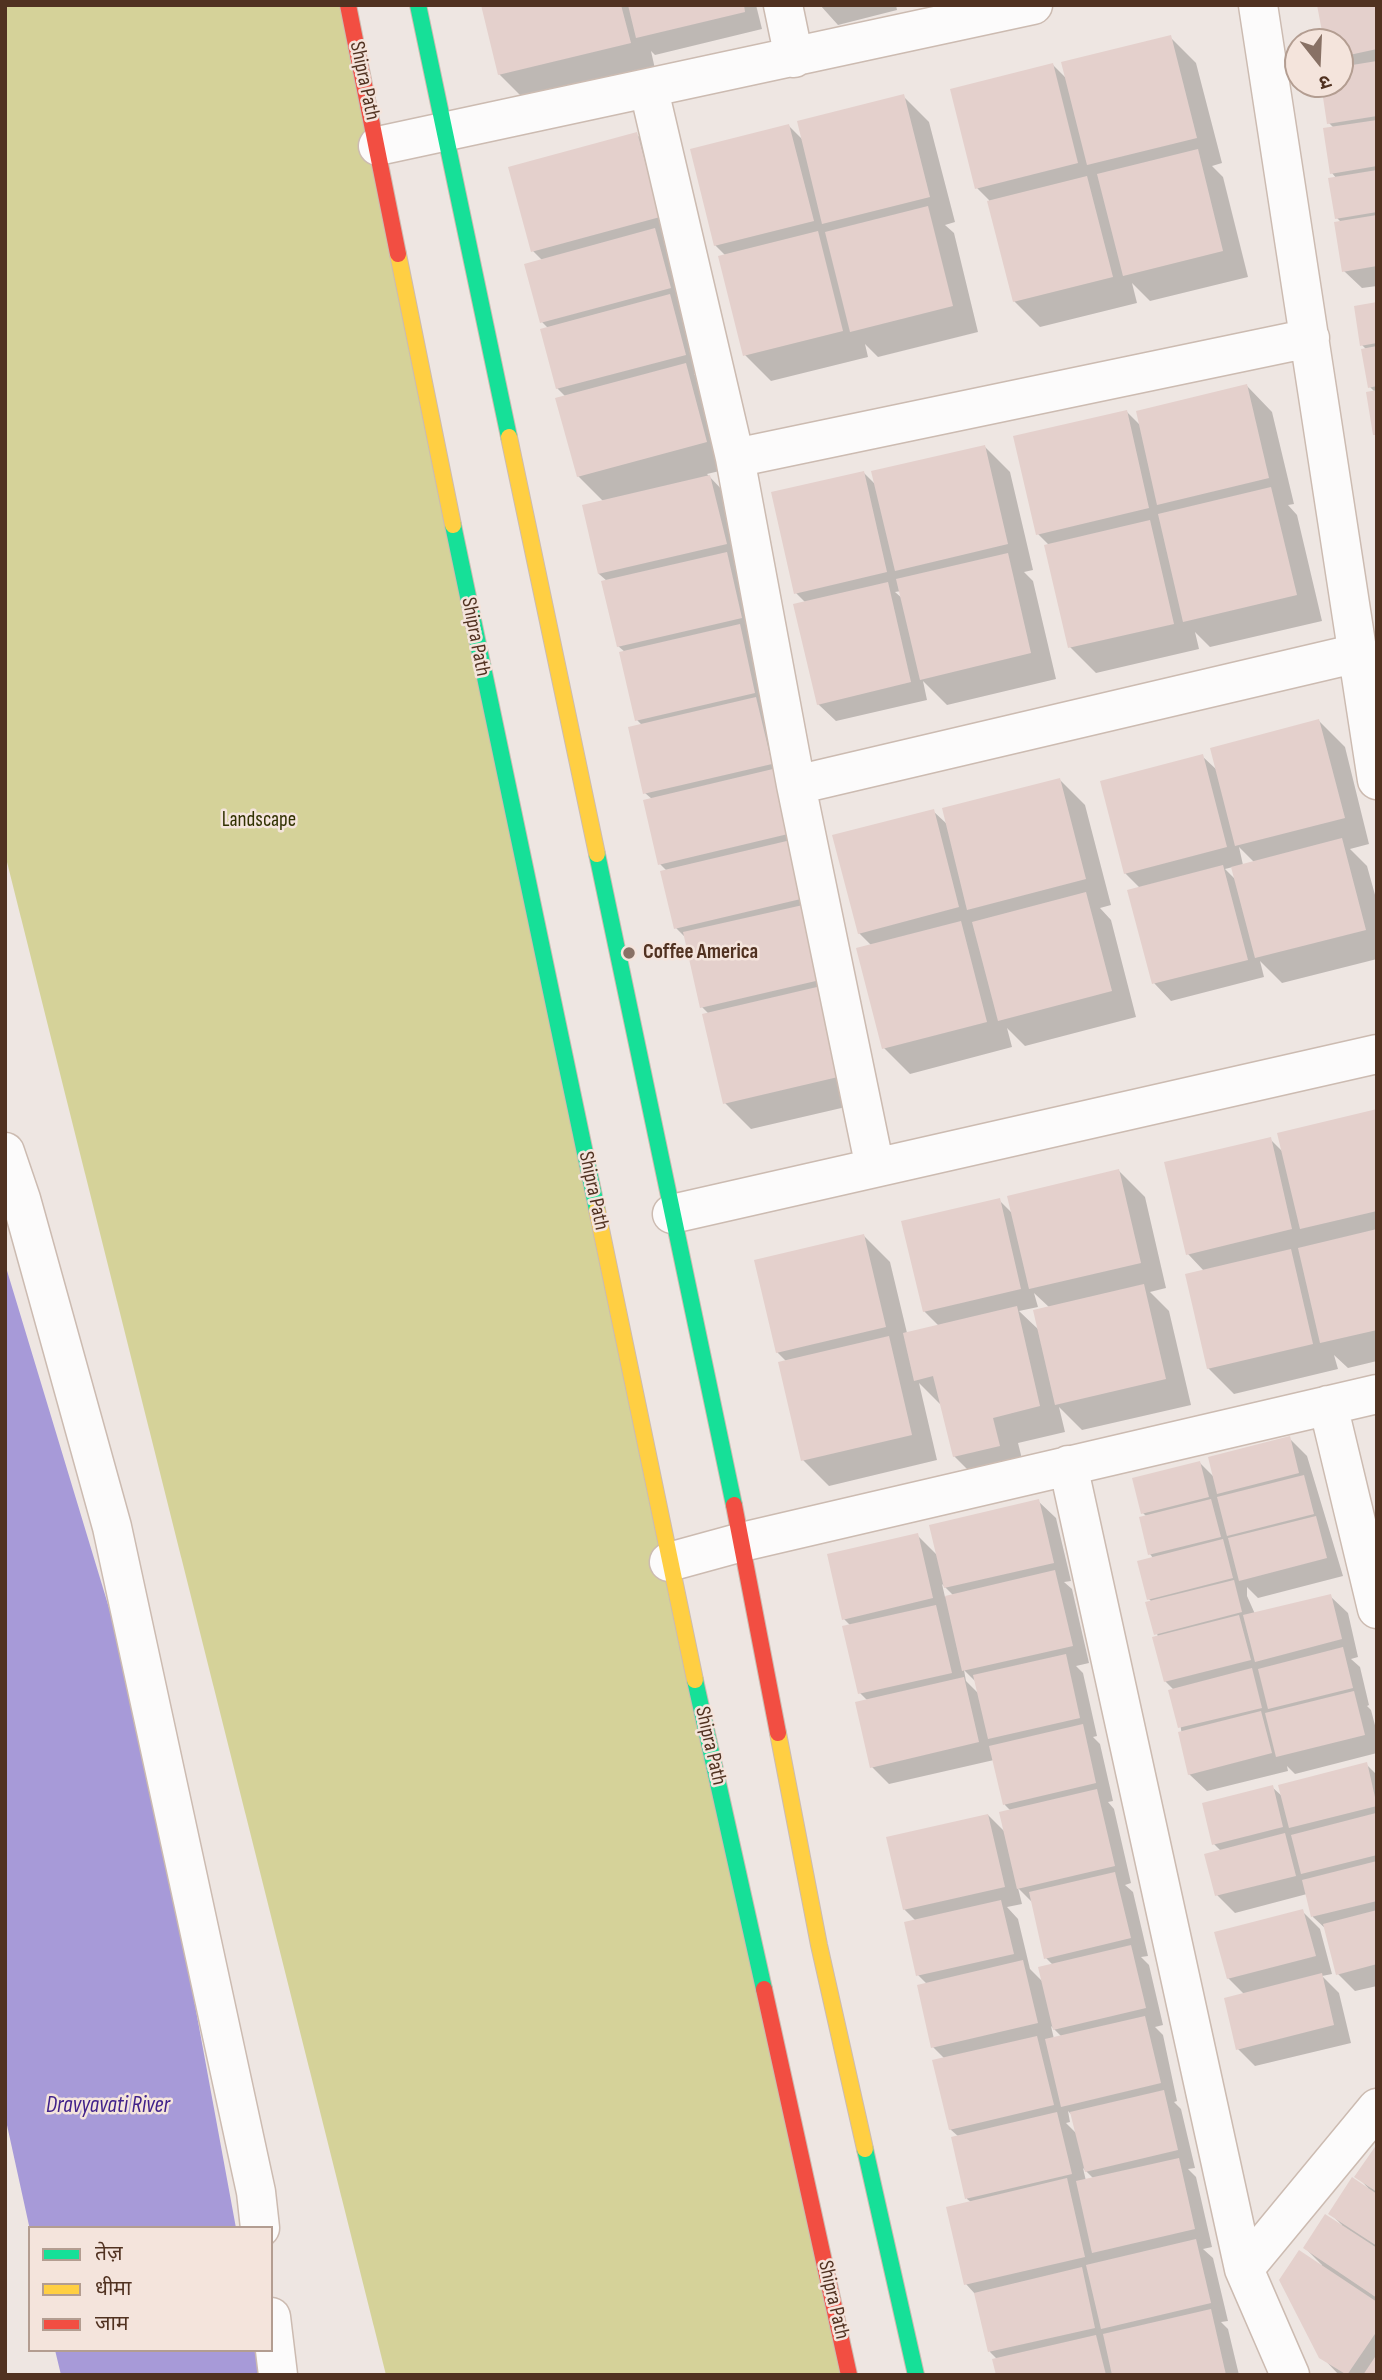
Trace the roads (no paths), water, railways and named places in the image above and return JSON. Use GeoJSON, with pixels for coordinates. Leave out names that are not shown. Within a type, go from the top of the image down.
{"type":"FeatureCollection","features":[{"type":"Feature","properties":{"kind":"street","name":"Shipra Path"},"geometry":{"type":"LineString","coordinates":[[348,5],[499,756],[554,1003],[669,1562],[849,2375]]}},
{"type":"Feature","properties":{"kind":"street"},"geometry":{"type":"LineString","coordinates":[[418,5],[742,1542],[819,1945],[916,2375]]}},
{"type":"Feature","properties":{"kind":"street"},"geometry":{"type":"LineString","coordinates":[[783,5],[794,58]]}},
{"type":"Feature","properties":{"kind":"street"},"geometry":{"type":"LineString","coordinates":[[378,146],[649,90],[1033,5]]}},
{"type":"Feature","properties":{"kind":"street"},"geometry":{"type":"LineString","coordinates":[[1258,5],[1377,780]]}},
{"type":"Feature","properties":{"kind":"street"},"geometry":{"type":"LineString","coordinates":[[649,90],[735,458],[796,785],[875,1168]]}},
{"type":"Feature","properties":{"kind":"street"},"geometry":{"type":"LineString","coordinates":[[735,458],[1310,338]]}},
{"type":"Feature","properties":{"kind":"street"},"geometry":{"type":"LineString","coordinates":[[796,785],[1358,653]]}},
{"type":"Feature","properties":{"kind":"street"},"geometry":{"type":"LineString","coordinates":[[672,1214],[1377,1054]]}},
{"type":"Feature","properties":{"kind":"street"},"geometry":{"type":"LineString","coordinates":[[5,1152],[21,1199],[112,1527],[256,2192],[260,2226]]}},
{"type":"Feature","properties":{"kind":"street"},"geometry":{"type":"LineString","coordinates":[[669,1562],[742,1542],[1377,1394]]}},
{"type":"Feature","properties":{"kind":"street"},"geometry":{"type":"LineString","coordinates":[[1328,1405],[1377,1609]]}},
{"type":"Feature","properties":{"kind":"street"},"geometry":{"type":"LineString","coordinates":[[1068,1465],[1244,2269],[1290,2375]]}},
{"type":"Feature","properties":{"kind":"street"},"geometry":{"type":"LineString","coordinates":[[1244,2269],[1377,2108]]}},
{"type":"Feature","properties":{"kind":"street"},"geometry":{"type":"LineString","coordinates":[[273,2334],[278,2375]]}},
{"type":"Feature","properties":{"kind":"water","name":"Dravyavati River"},"geometry":{"type":"Polygon","coordinates":[[[5,1264],[142,1717],[236,2226],[29,2226],[5,2116],[5,1264]]]}},
{"type":"Feature","properties":{"kind":"water"},"geometry":{"type":"Polygon","coordinates":[[[55,2352],[263,2352],[268,2375],[61,2375],[55,2352]]]}},
{"type":"Feature","properties":{"kind":"place","name":"Coffee America"},"geometry":{"type":"Point","coordinates":[629,953]}},
{"type":"Feature","properties":{"kind":"park label","name":"Landscape"},"geometry":{"type":"Point","coordinates":[259,821]}}]}
